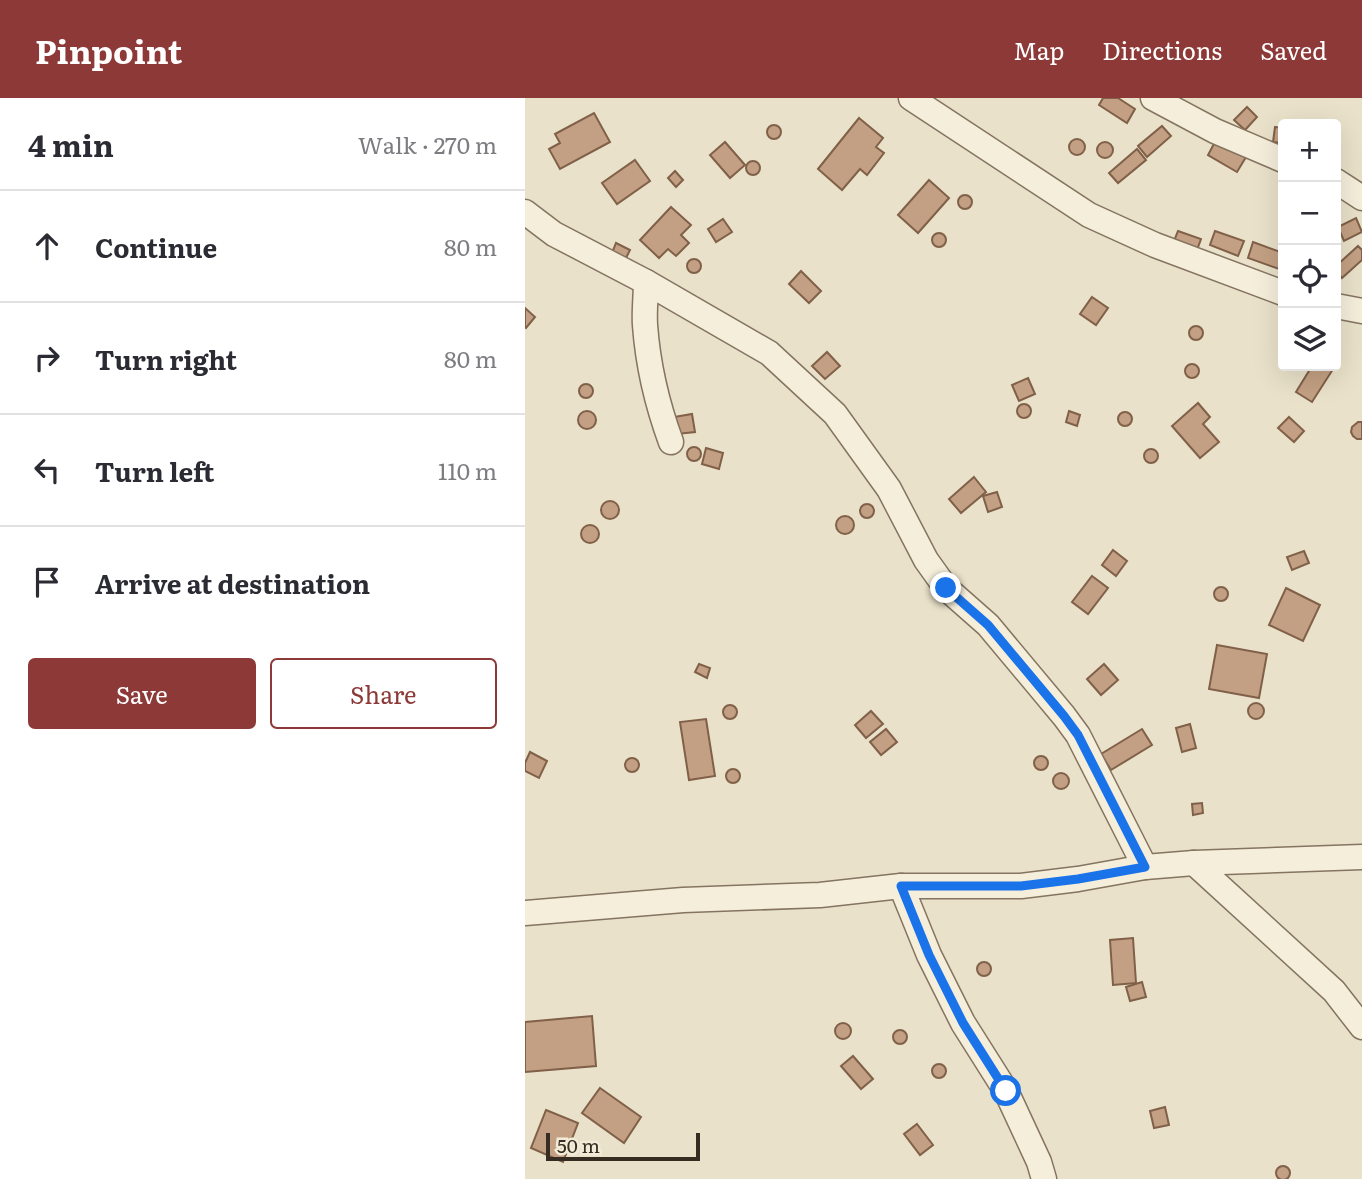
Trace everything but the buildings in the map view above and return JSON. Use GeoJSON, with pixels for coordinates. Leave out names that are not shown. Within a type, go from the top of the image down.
{"type":"FeatureCollection","features":[{"type":"Feature","properties":{"kind":"street"},"geometry":{"type":"LineString","coordinates":[[911,98],[1089,215],[1155,245],[1278,291]]}},
{"type":"Feature","properties":{"kind":"street"},"geometry":{"type":"LineString","coordinates":[[1153,98],[1215,131],[1278,158]]}},
{"type":"Feature","properties":{"kind":"street"},"geometry":{"type":"LineString","coordinates":[[1338,182],[1362,198]]}},
{"type":"Feature","properties":{"kind":"street"},"geometry":{"type":"LineString","coordinates":[[525,212],[554,234],[646,282],[769,353],[835,414],[889,489],[926,560],[946,588],[988,625],[1078,735],[1145,867]]}},
{"type":"Feature","properties":{"kind":"street"},"geometry":{"type":"LineString","coordinates":[[646,282],[645,323],[651,376],[671,442]]}},
{"type":"Feature","properties":{"kind":"street"},"geometry":{"type":"LineString","coordinates":[[1341,307],[1362,311]]}},
{"type":"Feature","properties":{"kind":"street"},"geometry":{"type":"LineString","coordinates":[[525,913],[683,900],[820,895],[901,886],[1021,886],[1145,867],[1362,857]]}},
{"type":"Feature","properties":{"kind":"street"},"geometry":{"type":"LineString","coordinates":[[1194,863],[1334,991],[1362,1027]]}},
{"type":"Feature","properties":{"kind":"street"},"geometry":{"type":"LineString","coordinates":[[901,886],[929,955],[963,1023],[1006,1091],[1039,1162],[1044,1179]]}},
{"type":"Feature","properties":{"kind":"route"},"geometry":{"type":"LineString","coordinates":[[946,588],[988,625],[1078,735],[1145,867],[1021,886],[901,886],[929,955],[963,1023],[1006,1091]]}}]}
